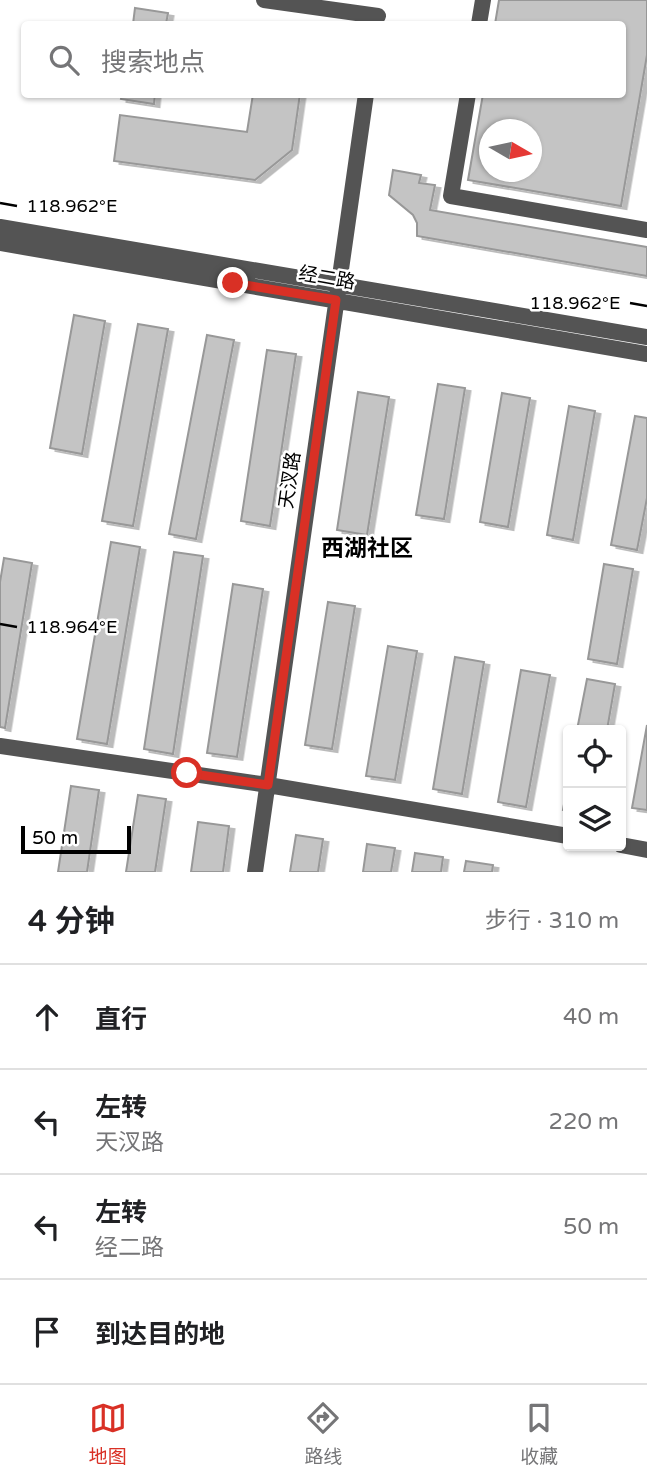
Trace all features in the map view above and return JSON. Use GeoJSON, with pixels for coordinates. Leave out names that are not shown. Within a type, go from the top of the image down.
{"type":"FeatureCollection","features":[{"type":"Feature","properties":{"kind":"street"},"geometry":{"type":"LineString","coordinates":[[264,0],[378,14]]}},
{"type":"Feature","properties":{"kind":"street"},"geometry":{"type":"LineString","coordinates":[[480,21],[483,0]]}},
{"type":"Feature","properties":{"kind":"street","name":"天汊路"},"geometry":{"type":"LineString","coordinates":[[255,872],[365,98]]}},
{"type":"Feature","properties":{"kind":"street"},"geometry":{"type":"LineString","coordinates":[[467,98],[451,196],[647,230]]}},
{"type":"Feature","properties":{"kind":"street","name":"经二路"},"geometry":{"type":"LineString","coordinates":[[0,227],[647,354]]}},
{"type":"Feature","properties":{"kind":"street","name":"经二路"},"geometry":{"type":"LineString","coordinates":[[0,243],[647,337]]}},
{"type":"Feature","properties":{"kind":"street"},"geometry":{"type":"LineString","coordinates":[[0,746],[268,785],[563,835]]}},
{"type":"Feature","properties":{"kind":"street"},"geometry":{"type":"LineString","coordinates":[[626,846],[647,850]]}},
{"type":"Feature","properties":{"kind":"building"},"geometry":{"type":"Polygon","coordinates":[[[499,0],[647,0],[647,55],[621,206],[480,182],[542,182],[542,119],[479,119],[479,182],[468,180],[482,98],[626,98],[626,21],[496,21],[499,0]]]}},
{"type":"Feature","properties":{"kind":"building"},"geometry":{"type":"Polygon","coordinates":[[[135,8],[168,13],[167,21],[133,21],[135,8]]]}},
{"type":"Feature","properties":{"kind":"building"},"geometry":{"type":"Polygon","coordinates":[[[121,98],[155,98],[154,104],[121,98]]]}},
{"type":"Feature","properties":{"kind":"building"},"geometry":{"type":"Polygon","coordinates":[[[252,98],[299,98],[292,150],[255,180],[114,161],[120,115],[247,132],[252,98]]]}},
{"type":"Feature","properties":{"kind":"building"},"geometry":{"type":"Polygon","coordinates":[[[393,170],[421,175],[419,183],[435,185],[430,210],[647,247],[647,276],[417,236],[417,223],[413,215],[389,195],[393,170]]]}},
{"type":"Feature","properties":{"kind":"building"},"geometry":{"type":"Polygon","coordinates":[[[74,315],[105,321],[82,454],[50,448],[74,315]]]}},
{"type":"Feature","properties":{"kind":"building"},"geometry":{"type":"Polygon","coordinates":[[[138,324],[168,329],[133,526],[102,521],[138,324]]]}},
{"type":"Feature","properties":{"kind":"building"},"geometry":{"type":"Polygon","coordinates":[[[207,335],[234,340],[196,539],[169,534],[207,335]]]}},
{"type":"Feature","properties":{"kind":"building"},"geometry":{"type":"Polygon","coordinates":[[[267,350],[296,354],[270,526],[241,521],[267,350]]]}},
{"type":"Feature","properties":{"kind":"building"},"geometry":{"type":"Polygon","coordinates":[[[438,384],[465,388],[444,519],[416,515],[438,384]]]}},
{"type":"Feature","properties":{"kind":"building"},"geometry":{"type":"Polygon","coordinates":[[[358,392],[389,397],[367,535],[337,530],[358,392]]]}},
{"type":"Feature","properties":{"kind":"building"},"geometry":{"type":"Polygon","coordinates":[[[502,393],[530,398],[508,527],[480,522],[502,393]]]}},
{"type":"Feature","properties":{"kind":"building"},"geometry":{"type":"Polygon","coordinates":[[[569,406],[595,411],[573,540],[547,535],[569,406]]]}},
{"type":"Feature","properties":{"kind":"building"},"geometry":{"type":"Polygon","coordinates":[[[635,416],[647,418],[647,498],[637,550],[611,545],[635,416]]]}},
{"type":"Feature","properties":{"kind":"building"},"geometry":{"type":"Polygon","coordinates":[[[111,542],[140,547],[107,744],[77,739],[111,542]]]}},
{"type":"Feature","properties":{"kind":"building"},"geometry":{"type":"Polygon","coordinates":[[[174,552],[203,556],[173,754],[144,749],[174,552]]]}},
{"type":"Feature","properties":{"kind":"building"},"geometry":{"type":"Polygon","coordinates":[[[4,558],[32,563],[5,728],[0,727],[0,582],[4,558]]]}},
{"type":"Feature","properties":{"kind":"building"},"geometry":{"type":"Polygon","coordinates":[[[604,564],[633,569],[617,664],[588,659],[604,564]]]}},
{"type":"Feature","properties":{"kind":"building"},"geometry":{"type":"Polygon","coordinates":[[[233,584],[263,589],[237,757],[207,753],[233,584]]]}},
{"type":"Feature","properties":{"kind":"building"},"geometry":{"type":"Polygon","coordinates":[[[328,602],[355,606],[332,749],[305,745],[328,602]]]}},
{"type":"Feature","properties":{"kind":"building"},"geometry":{"type":"Polygon","coordinates":[[[388,646],[417,651],[395,780],[366,776],[388,646]]]}},
{"type":"Feature","properties":{"kind":"building"},"geometry":{"type":"Polygon","coordinates":[[[455,657],[484,662],[462,794],[433,789],[455,657]]]}},
{"type":"Feature","properties":{"kind":"building"},"geometry":{"type":"Polygon","coordinates":[[[521,670],[550,675],[526,807],[498,802],[521,670]]]}},
{"type":"Feature","properties":{"kind":"building"},"geometry":{"type":"Polygon","coordinates":[[[587,679],[615,684],[608,725],[578,725],[587,679]]]}},
{"type":"Feature","properties":{"kind":"building"},"geometry":{"type":"Polygon","coordinates":[[[647,725],[647,810],[632,808],[647,725]]]}},
{"type":"Feature","properties":{"kind":"building"},"geometry":{"type":"Polygon","coordinates":[[[71,786],[99,790],[87,872],[58,872],[71,786]]]}},
{"type":"Feature","properties":{"kind":"building"},"geometry":{"type":"Polygon","coordinates":[[[138,795],[166,799],[155,872],[126,872],[138,795]]]}},
{"type":"Feature","properties":{"kind":"building"},"geometry":{"type":"Polygon","coordinates":[[[198,822],[229,826],[223,872],[191,872],[198,822]]]}},
{"type":"Feature","properties":{"kind":"building"},"geometry":{"type":"Polygon","coordinates":[[[296,835],[323,839],[318,872],[290,872],[296,835]]]}},
{"type":"Feature","properties":{"kind":"building"},"geometry":{"type":"Polygon","coordinates":[[[367,844],[395,848],[391,872],[363,872],[367,844]]]}},
{"type":"Feature","properties":{"kind":"building"},"geometry":{"type":"Polygon","coordinates":[[[415,853],[443,857],[441,872],[412,872],[415,853]]]}},
{"type":"Feature","properties":{"kind":"building"},"geometry":{"type":"Polygon","coordinates":[[[466,861],[493,865],[492,872],[464,872],[466,861]]]}},
{"type":"Feature","properties":{"kind":"district","name":"西湖社区"},"geometry":{"type":"Point","coordinates":[367,548]}},
{"type":"Feature","properties":{"kind":"route"},"geometry":{"type":"LineString","coordinates":[[187,773],[268,785],[336,300],[233,283]]}}]}
